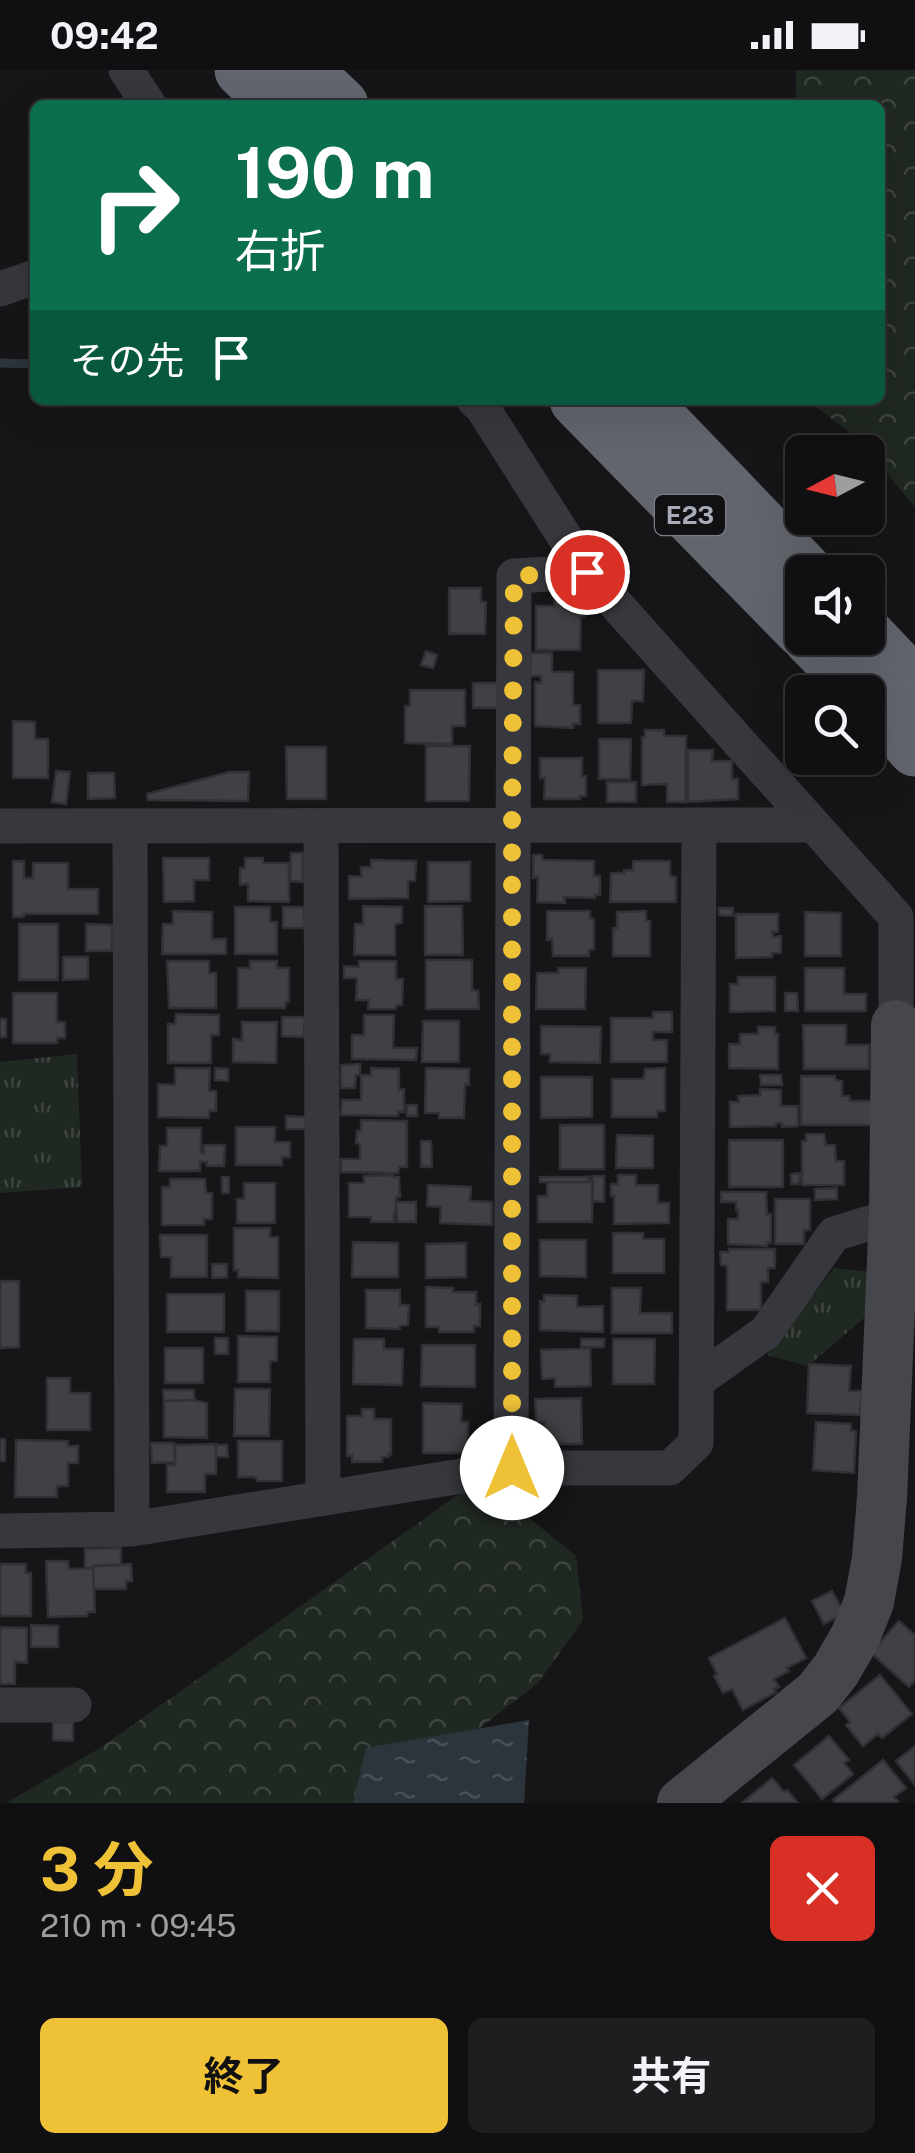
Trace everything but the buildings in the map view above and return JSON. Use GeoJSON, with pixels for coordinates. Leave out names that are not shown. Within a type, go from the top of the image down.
{"type":"FeatureCollection","features":[{"type":"Feature","properties":{"kind":"highway"},"geometry":{"type":"LineString","coordinates":[[242,70],[273,100]]}},
{"type":"Feature","properties":{"kind":"highway"},"geometry":{"type":"LineString","coordinates":[[304,70],[336,100]]}},
{"type":"Feature","properties":{"kind":"highway","name":"E23"},"geometry":{"type":"LineString","coordinates":[[582,405],[785,613]]}},
{"type":"Feature","properties":{"kind":"highway","name":"E23"},"geometry":{"type":"LineString","coordinates":[[645,405],[790,555]]}},
{"type":"Feature","properties":{"kind":"highway"},"geometry":{"type":"LineString","coordinates":[[839,655],[873,675]]}},
{"type":"Feature","properties":{"kind":"highway"},"geometry":{"type":"LineString","coordinates":[[885,688],[915,749]]}},
{"type":"Feature","properties":{"kind":"street"},"geometry":{"type":"LineString","coordinates":[[126,70],[146,100]]}},
{"type":"Feature","properties":{"kind":"street"},"geometry":{"type":"LineString","coordinates":[[0,288],[30,279]]}},
{"type":"Feature","properties":{"kind":"street"},"geometry":{"type":"LineString","coordinates":[[480,405],[587,572],[896,917],[904,1211],[877,1558],[868,1602],[854,1637],[818,1694],[682,1803]]}},
{"type":"Feature","properties":{"kind":"street"},"geometry":{"type":"LineString","coordinates":[[512,1468],[514,576],[587,572]]}},
{"type":"Feature","properties":{"kind":"street"},"geometry":{"type":"LineString","coordinates":[[0,1530],[132,1529],[512,1468],[670,1468],[696,1443],[700,825]]}},
{"type":"Feature","properties":{"kind":"street"},"geometry":{"type":"LineString","coordinates":[[0,826],[812,825]]}},
{"type":"Feature","properties":{"kind":"street"},"geometry":{"type":"LineString","coordinates":[[130,826],[132,1529]]}},
{"type":"Feature","properties":{"kind":"street"},"geometry":{"type":"LineString","coordinates":[[321,826],[323,1498]]}},
{"type":"Feature","properties":{"kind":"street"},"geometry":{"type":"LineString","coordinates":[[697,1381],[766,1332],[834,1234],[904,1211]]}},
{"type":"Feature","properties":{"kind":"street"},"geometry":{"type":"LineString","coordinates":[[0,1704],[74,1704]]}},
{"type":"Feature","properties":{"kind":"green space"},"geometry":{"type":"Polygon","coordinates":[[[796,70],[915,70],[915,507],[885,471],[885,435],[853,435],[814,405],[885,405],[885,100],[796,100],[796,70]]]}},
{"type":"Feature","properties":{"kind":"green space"},"geometry":{"type":"Polygon","coordinates":[[[77,1054],[82,1187],[0,1193],[0,1062],[77,1054]]]}},
{"type":"Feature","properties":{"kind":"green space"},"geometry":{"type":"Polygon","coordinates":[[[834,1268],[871,1272],[871,1312],[808,1366],[767,1355],[834,1268]]]}},
{"type":"Feature","properties":{"kind":"green space"},"geometry":{"type":"Polygon","coordinates":[[[510,1458],[506,1499],[576,1556],[583,1620],[538,1683],[383,1803],[6,1803],[100,1748],[510,1458]]]}},
{"type":"Feature","properties":{"kind":"water"},"geometry":{"type":"Polygon","coordinates":[[[529,1720],[524,1803],[353,1803],[366,1748],[529,1720]]]}},
{"type":"Feature","properties":{"kind":"waterway"},"geometry":{"type":"LineString","coordinates":[[0,363],[30,364]]}},
{"type":"Feature","properties":{"kind":"route"},"geometry":{"type":"LineString","coordinates":[[512,1468],[514,576],[587,572]]}}]}
